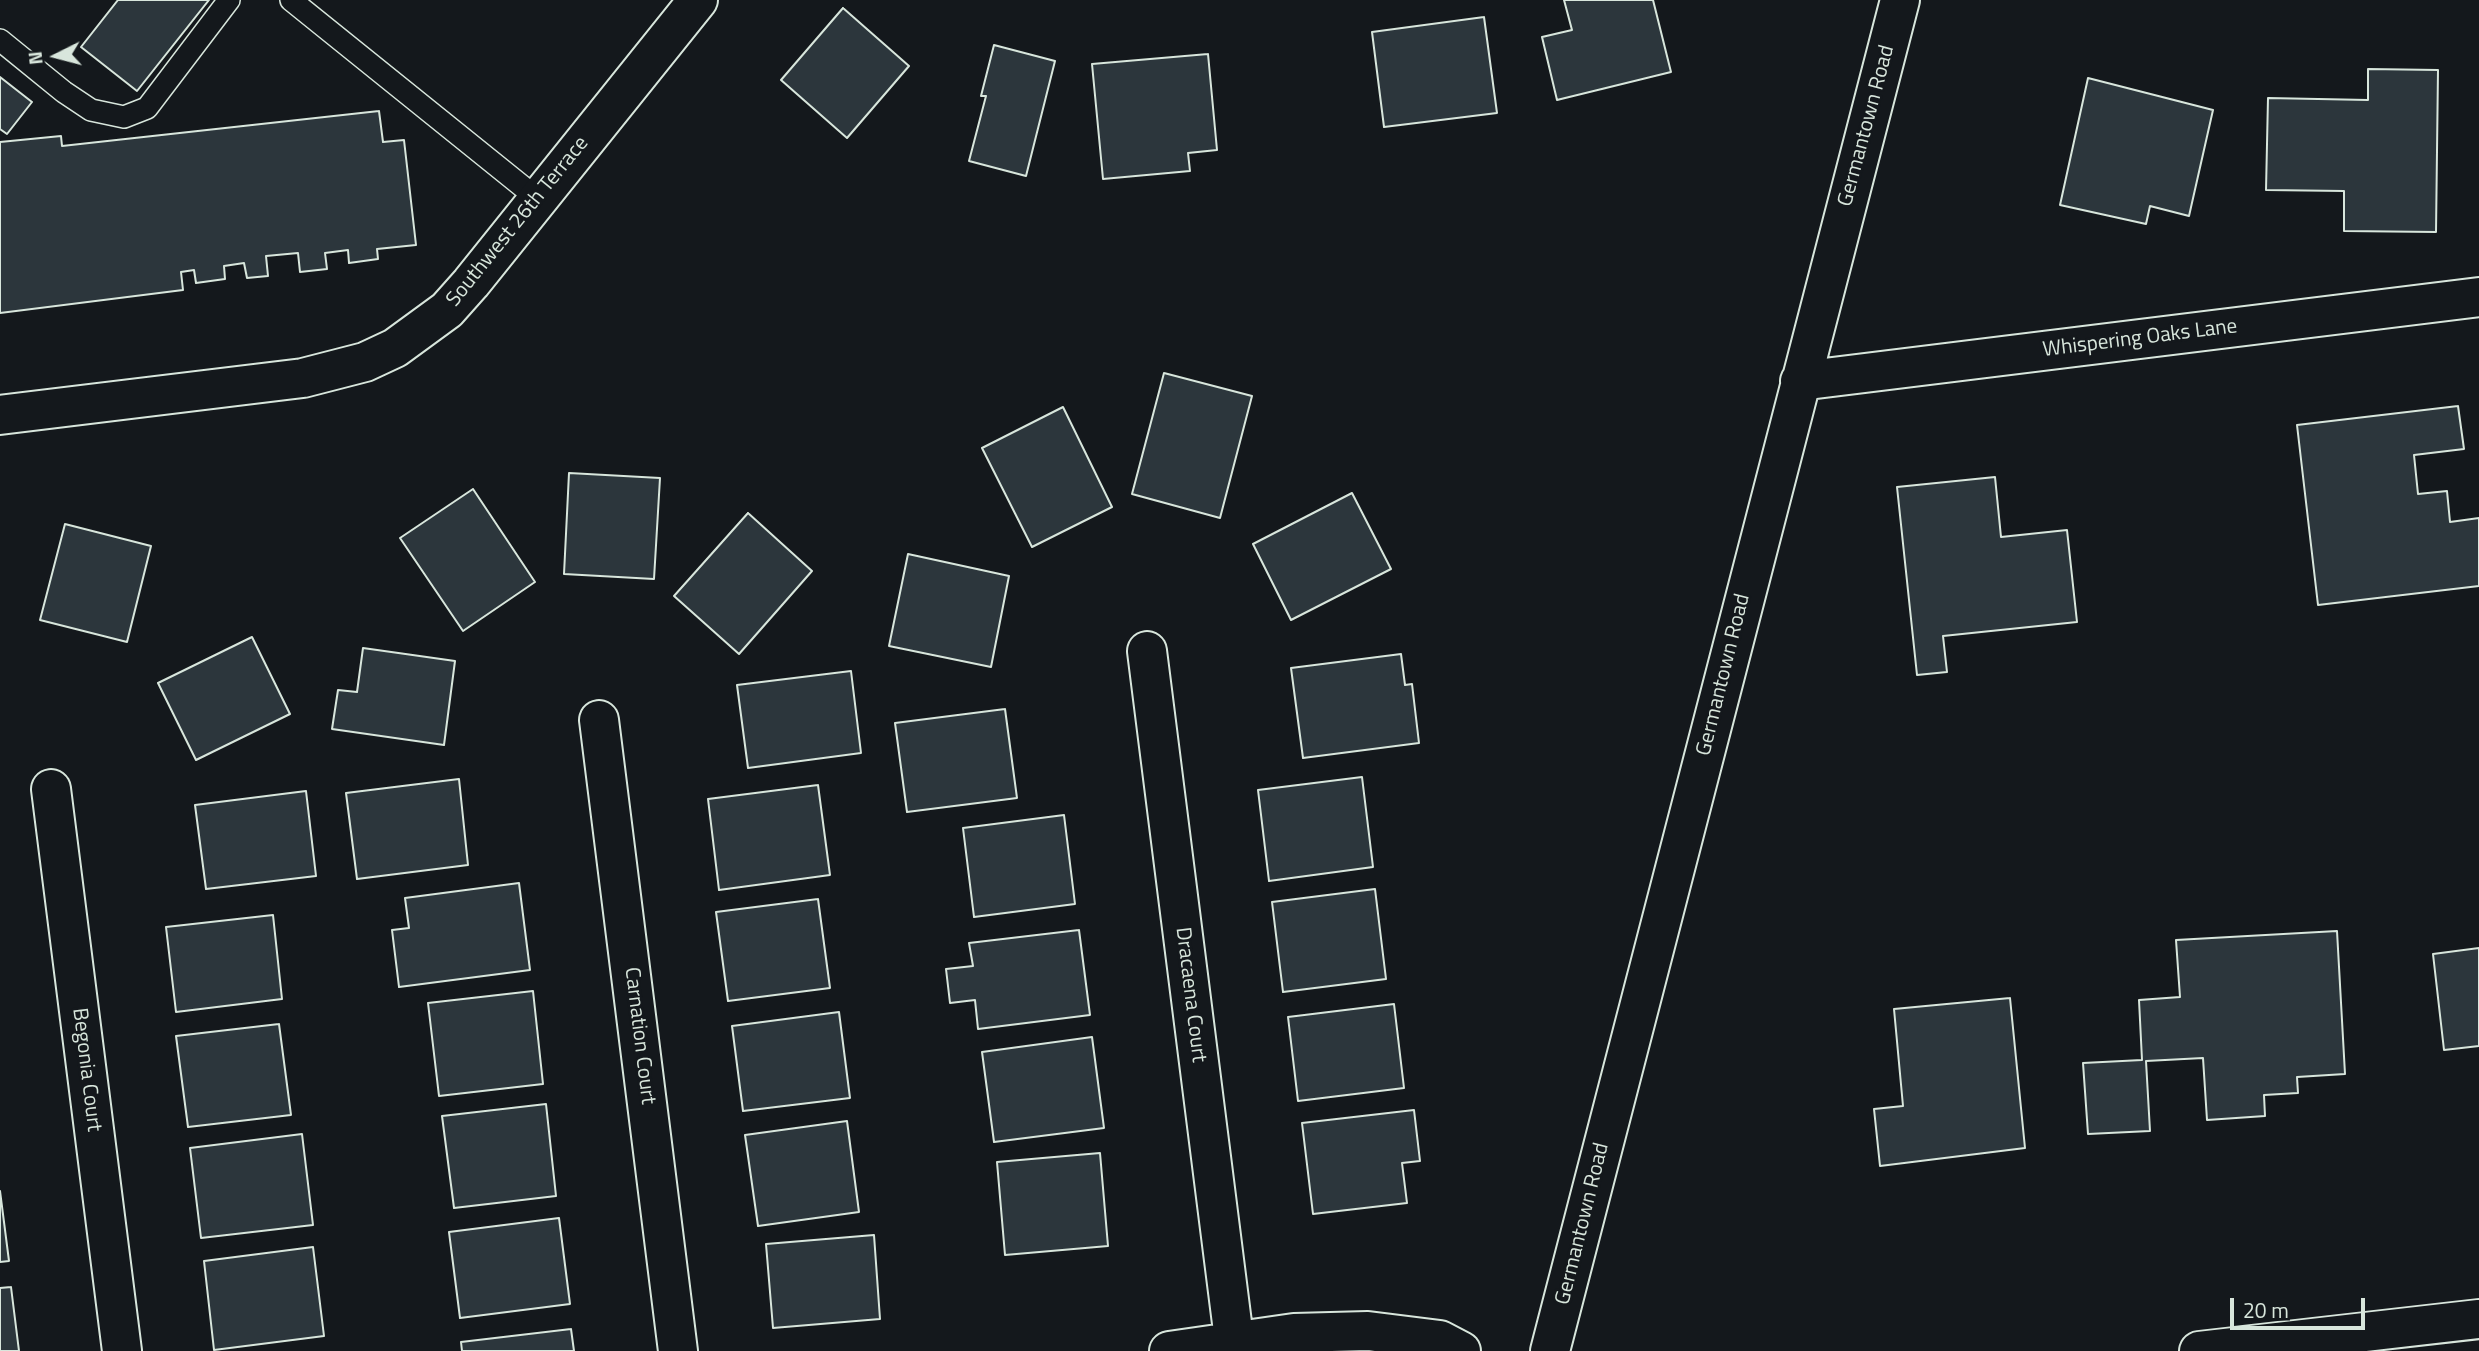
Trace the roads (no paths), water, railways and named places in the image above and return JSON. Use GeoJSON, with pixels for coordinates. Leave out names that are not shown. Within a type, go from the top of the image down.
{"type":"FeatureCollection","features":[{"type":"Feature","properties":{"kind":"street","name":"Southwest 26th Terrace"},"geometry":{"type":"LineString","coordinates":[[0,415],[303,377],[365,362],[395,348],[447,310],[698,0]]}},
{"type":"Feature","properties":{"kind":"street","name":"Germantown Road"},"geometry":{"type":"LineString","coordinates":[[1550,1351],[1900,0]]}},
{"type":"Feature","properties":{"kind":"street","name":"Whispering Oaks Lane"},"geometry":{"type":"LineString","coordinates":[[1800,381],[2479,297]]}},
{"type":"Feature","properties":{"kind":"street","name":"Dracaena Court"},"geometry":{"type":"LineString","coordinates":[[1147,651],[1234,1339]]}},
{"type":"Feature","properties":{"kind":"street","name":"Carnation Court"},"geometry":{"type":"LineString","coordinates":[[599,720],[678,1351]]}},
{"type":"Feature","properties":{"kind":"street","name":"Begonia Court"},"geometry":{"type":"LineString","coordinates":[[51,789],[122,1351]]}},
{"type":"Feature","properties":{"kind":"street"},"geometry":{"type":"LineString","coordinates":[[2199,1351],[2479,1318]]}},
{"type":"Feature","properties":{"kind":"street"},"geometry":{"type":"LineString","coordinates":[[1169,1351],[1234,1339],[1294,1333],[1368,1331],[1440,1340],[1461,1351]]}},
{"type":"Feature","properties":{"kind":"lane"},"geometry":{"type":"LineString","coordinates":[[0,40],[64,92],[92,110],[124,117],[147,108],[229,0]]}},
{"type":"Feature","properties":{"kind":"lane"},"geometry":{"type":"LineString","coordinates":[[291,0],[538,199]]}}]}
